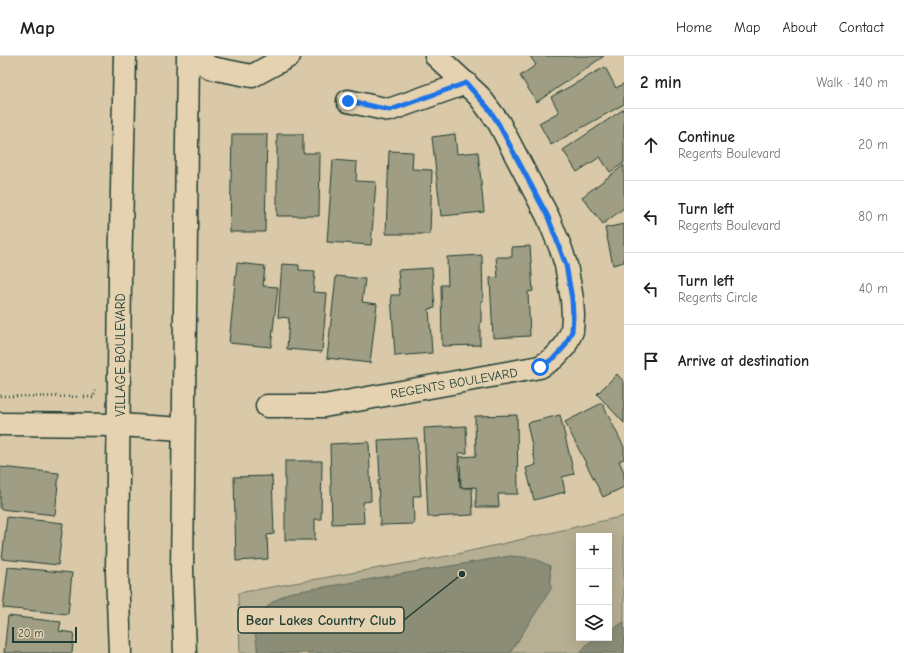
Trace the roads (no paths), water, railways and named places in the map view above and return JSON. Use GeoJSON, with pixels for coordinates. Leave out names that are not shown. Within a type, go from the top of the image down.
{"type":"FeatureCollection","features":[{"type":"Feature","properties":{"kind":"street","name":"VILLAGE BOULEVARD"},"geometry":{"type":"LineString","coordinates":[[120,653],[117,572],[120,277],[125,56]]}},
{"type":"Feature","properties":{"kind":"street"},"geometry":{"type":"LineString","coordinates":[[185,653],[182,571],[188,56]]}},
{"type":"Feature","properties":{"kind":"street"},"geometry":{"type":"LineString","coordinates":[[192,56],[211,68],[252,76],[289,56]]}},
{"type":"Feature","properties":{"kind":"street","name":"REGENTS BOULEVARD"},"geometry":{"type":"LineString","coordinates":[[268,406],[324,406],[540,367],[554,358],[565,346],[572,331],[572,299],[566,265],[548,217],[498,123],[482,100],[466,83],[436,56]]}},
{"type":"Feature","properties":{"kind":"street"},"geometry":{"type":"LineString","coordinates":[[348,101],[390,110],[466,83]]}},
{"type":"Feature","properties":{"kind":"street"},"geometry":{"type":"LineString","coordinates":[[0,424],[119,425],[184,430]]}},
{"type":"Feature","properties":{"kind":"place","name":"Bear Lakes Country Club"},"geometry":{"type":"Point","coordinates":[462,574]}}]}
